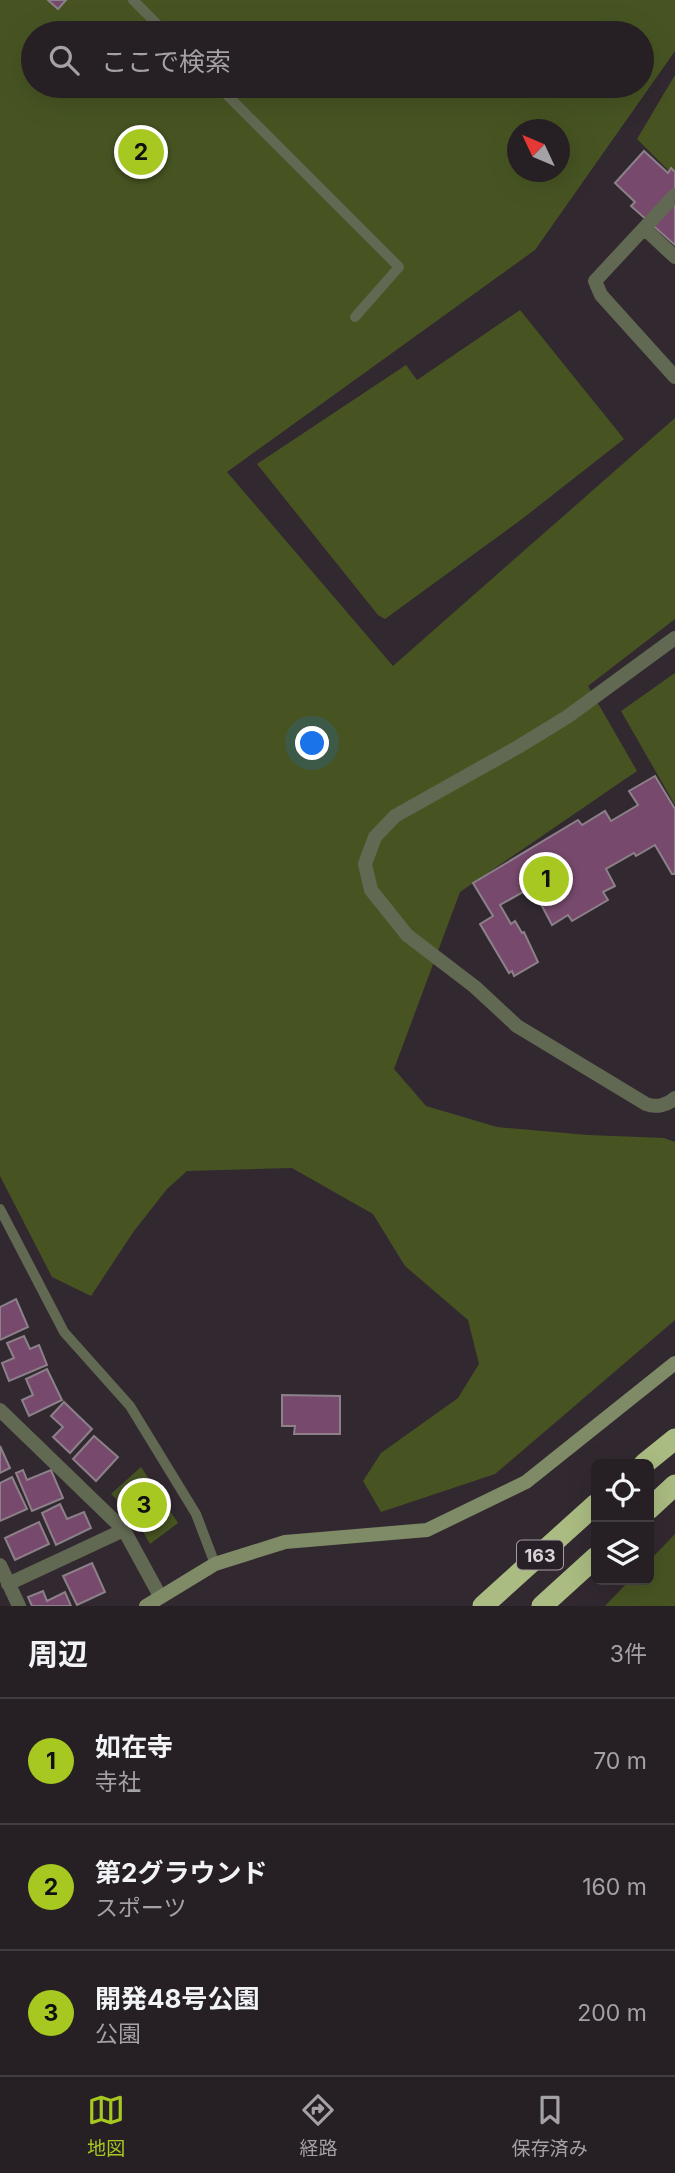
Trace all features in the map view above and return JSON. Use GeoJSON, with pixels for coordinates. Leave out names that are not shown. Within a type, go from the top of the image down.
{"type":"FeatureCollection","features":[{"type":"Feature","properties":{"kind":"highway"},"geometry":{"type":"LineString","coordinates":[[650,1459],[675,1438]]}},
{"type":"Feature","properties":{"kind":"highway"},"geometry":{"type":"LineString","coordinates":[[654,1504],[675,1485]]}},
{"type":"Feature","properties":{"kind":"highway","name":"163"},"geometry":{"type":"LineString","coordinates":[[484,1606],[591,1509]]}},
{"type":"Feature","properties":{"kind":"highway","name":"163"},"geometry":{"type":"LineString","coordinates":[[542,1606],[591,1562]]}},
{"type":"Feature","properties":{"kind":"street"},"geometry":{"type":"LineString","coordinates":[[674,377],[601,295],[595,281],[675,195]]}},
{"type":"Feature","properties":{"kind":"street"},"geometry":{"type":"LineString","coordinates":[[645,229],[675,257]]}},
{"type":"Feature","properties":{"kind":"street"},"geometry":{"type":"LineString","coordinates":[[675,638],[566,717],[395,816],[375,837],[365,864],[372,890],[407,935],[475,987],[517,1026],[652,1107],[670,1103],[675,1098]]}},
{"type":"Feature","properties":{"kind":"street"},"geometry":{"type":"LineString","coordinates":[[146,1606],[215,1564],[285,1542],[427,1530],[526,1482],[675,1363]]}},
{"type":"Feature","properties":{"kind":"street"},"geometry":{"type":"LineString","coordinates":[[0,1410],[124,1531],[160,1596]]}},
{"type":"Feature","properties":{"kind":"street"},"geometry":{"type":"LineString","coordinates":[[8,1584],[124,1531]]}},
{"type":"Feature","properties":{"kind":"street"},"geometry":{"type":"LineString","coordinates":[[0,1565],[19,1606]]}},
{"type":"Feature","properties":{"kind":"lane"},"geometry":{"type":"LineString","coordinates":[[133,0],[154,21]]}},
{"type":"Feature","properties":{"kind":"lane"},"geometry":{"type":"LineString","coordinates":[[230,98],[399,267],[355,317]]}},
{"type":"Feature","properties":{"kind":"lane"},"geometry":{"type":"LineString","coordinates":[[0,1209],[64,1332],[130,1405],[183,1492],[196,1514],[215,1564]]}},
{"type":"Feature","properties":{"kind":"green space"},"geometry":{"type":"Polygon","coordinates":[[[0,0],[675,0],[675,51],[654,81],[654,21],[21,21],[21,98],[642,98],[535,250],[227,472],[393,666],[675,418],[675,619],[588,686],[637,771],[460,892],[394,1069],[426,1106],[497,1127],[664,1138],[675,1142],[675,1320],[495,1474],[381,1512],[363,1481],[381,1453],[458,1398],[479,1364],[468,1320],[405,1266],[373,1214],[292,1168],[187,1171],[167,1189],[134,1231],[91,1296],[52,1277],[0,1176],[0,0]]]}},
{"type":"Feature","properties":{"kind":"green space"},"geometry":{"type":"Polygon","coordinates":[[[675,75],[675,175],[674,176],[637,139],[675,75]]]}},
{"type":"Feature","properties":{"kind":"green space"},"geometry":{"type":"Polygon","coordinates":[[[520,310],[624,439],[522,519],[385,619],[378,615],[257,464],[406,365],[417,380],[520,310]]]}},
{"type":"Feature","properties":{"kind":"green space"},"geometry":{"type":"Polygon","coordinates":[[[675,673],[675,805],[621,711],[675,673]]]}},
{"type":"Feature","properties":{"kind":"green space"},"geometry":{"type":"Polygon","coordinates":[[[141,1467],[178,1523],[150,1544],[134,1516],[111,1494],[141,1467]]]}},
{"type":"Feature","properties":{"kind":"green space"},"geometry":{"type":"Polygon","coordinates":[[[675,1534],[675,1606],[605,1606],[625,1585],[654,1585],[654,1556],[675,1534]]]}},
{"type":"Feature","properties":{"kind":"building"},"geometry":{"type":"Polygon","coordinates":[[[48,0],[66,0],[58,9],[48,0]]]}},
{"type":"Feature","properties":{"kind":"building"},"geometry":{"type":"Polygon","coordinates":[[[644,151],[668,173],[671,168],[675,172],[675,245],[631,206],[635,202],[615,183],[644,151]]]}},
{"type":"Feature","properties":{"kind":"building"},"geometry":{"type":"Polygon","coordinates":[[[655,776],[675,809],[675,874],[672,874],[655,845],[606,869],[615,886],[603,892],[608,900],[572,921],[568,915],[552,925],[532,887],[500,905],[511,924],[515,921],[522,933],[524,932],[538,962],[514,976],[512,971],[509,973],[480,924],[493,916],[473,883],[578,820],[582,825],[605,811],[611,821],[638,805],[629,791],[655,776]]]}},
{"type":"Feature","properties":{"kind":"building"},"geometry":{"type":"Polygon","coordinates":[[[16,1299],[28,1327],[0,1340],[0,1307],[16,1299]]]}},
{"type":"Feature","properties":{"kind":"building"},"geometry":{"type":"Polygon","coordinates":[[[24,1336],[30,1349],[39,1345],[47,1365],[9,1381],[2,1363],[14,1358],[7,1343],[24,1336]]]}},
{"type":"Feature","properties":{"kind":"building"},"geometry":{"type":"Polygon","coordinates":[[[47,1369],[62,1400],[29,1416],[22,1400],[33,1395],[26,1379],[47,1369]]]}},
{"type":"Feature","properties":{"kind":"building"},"geometry":{"type":"Polygon","coordinates":[[[282,1395],[340,1396],[340,1434],[294,1434],[295,1426],[282,1426],[282,1395]]]}},
{"type":"Feature","properties":{"kind":"building"},"geometry":{"type":"Polygon","coordinates":[[[64,1402],[92,1429],[70,1453],[53,1437],[63,1427],[51,1416],[64,1402]]]}},
{"type":"Feature","properties":{"kind":"building"},"geometry":{"type":"Polygon","coordinates":[[[94,1436],[118,1457],[96,1481],[73,1459],[94,1436]]]}},
{"type":"Feature","properties":{"kind":"building"},"geometry":{"type":"Polygon","coordinates":[[[0,1446],[10,1468],[0,1473],[0,1446]]]}},
{"type":"Feature","properties":{"kind":"building"},"geometry":{"type":"Polygon","coordinates":[[[23,1470],[27,1480],[51,1470],[63,1498],[32,1511],[16,1473],[23,1470]]]}},
{"type":"Feature","properties":{"kind":"building"},"geometry":{"type":"Polygon","coordinates":[[[12,1477],[27,1509],[0,1521],[0,1483],[12,1477]]]}},
{"type":"Feature","properties":{"kind":"building"},"geometry":{"type":"Polygon","coordinates":[[[60,1504],[67,1519],[84,1512],[91,1528],[56,1545],[42,1513],[60,1504]]]}},
{"type":"Feature","properties":{"kind":"building"},"geometry":{"type":"Polygon","coordinates":[[[39,1522],[49,1544],[15,1560],[5,1538],[39,1522]]]}},
{"type":"Feature","properties":{"kind":"building"},"geometry":{"type":"Polygon","coordinates":[[[92,1563],[105,1592],[77,1605],[63,1576],[92,1563]]]}},
{"type":"Feature","properties":{"kind":"building"},"geometry":{"type":"Polygon","coordinates":[[[43,1591],[47,1601],[65,1592],[71,1606],[32,1606],[28,1597],[43,1591]]]}},
{"type":"Feature","properties":{"kind":"place","name":"第2グラウンド"},"geometry":{"type":"Point","coordinates":[141,152]}},
{"type":"Feature","properties":{"kind":"place","name":"如在寺"},"geometry":{"type":"Point","coordinates":[546,879]}},
{"type":"Feature","properties":{"kind":"place","name":"開発48号公園"},"geometry":{"type":"Point","coordinates":[144,1505]}}]}
